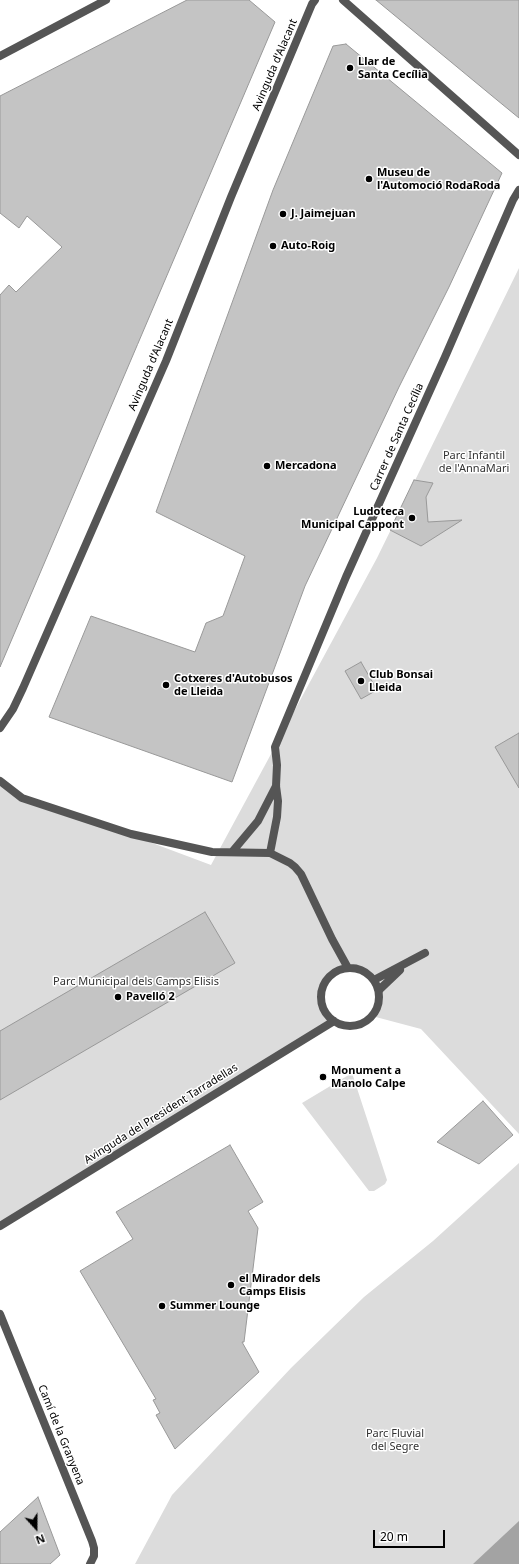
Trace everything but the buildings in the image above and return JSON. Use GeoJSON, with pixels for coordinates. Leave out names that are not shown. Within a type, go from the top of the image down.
{"type":"FeatureCollection","features":[{"type":"Feature","properties":{"kind":"street"},"geometry":{"type":"LineString","coordinates":[[0,56],[106,0]]}},
{"type":"Feature","properties":{"kind":"street"},"geometry":{"type":"LineString","coordinates":[[343,0],[519,155]]}},
{"type":"Feature","properties":{"kind":"street","name":"Avinguda d'Alacant"},"geometry":{"type":"LineString","coordinates":[[0,728],[13,709],[23,688],[166,361],[231,197],[313,2]]}},
{"type":"Feature","properties":{"kind":"street","name":"Carrer de Santa Cecília"},"geometry":{"type":"LineString","coordinates":[[270,853],[277,817],[278,801],[275,747],[346,577],[445,357],[513,200],[519,190]]}},
{"type":"Feature","properties":{"kind":"street"},"geometry":{"type":"LineString","coordinates":[[0,781],[22,798],[131,834],[212,852],[270,853],[290,863],[301,874],[332,939],[348,968]]}},
{"type":"Feature","properties":{"kind":"street","name":"Carrer de Santa Cecília"},"geometry":{"type":"LineString","coordinates":[[232,852],[258,821],[276,786]]}},
{"type":"Feature","properties":{"kind":"street"},"geometry":{"type":"LineString","coordinates":[[374,980],[425,953]]}},
{"type":"Feature","properties":{"kind":"street"},"geometry":{"type":"LineString","coordinates":[[379,990],[408,962]]}},
{"type":"Feature","properties":{"kind":"street"},"geometry":{"type":"LineString","coordinates":[[348,968],[362,971],[374,980],[379,990],[380,998],[378,1008],[372,1016],[358,1025],[341,1025],[327,1014],[322,1006],[322,989],[326,980],[332,974],[348,968]]}},
{"type":"Feature","properties":{"kind":"street","name":"Avinguda del President Tarradellas"},"geometry":{"type":"LineString","coordinates":[[0,1226],[334,1021]]}},
{"type":"Feature","properties":{"kind":"street","name":"Camí de la Granyena"},"geometry":{"type":"LineString","coordinates":[[0,1314],[92,1541],[94,1556],[90,1564]]}},
{"type":"Feature","properties":{"kind":"green space","name":"Parc Municipal dels Camps Elisis"},"geometry":{"type":"Polygon","coordinates":[[[519,268],[519,1134],[421,1029],[372,1016],[377,1008],[379,998],[379,990],[375,982],[369,975],[362,971],[348,968],[335,972],[329,977],[324,984],[321,995],[322,1006],[334,1021],[0,1226],[0,786],[211,865],[377,558],[519,268]]]}},
{"type":"Feature","properties":{"kind":"green space"},"geometry":{"type":"Polygon","coordinates":[[[352,1073],[387,1180],[385,1184],[374,1191],[369,1191],[302,1103],[352,1073]]]}},
{"type":"Feature","properties":{"kind":"green space","name":"Parc Fluvial del Segre"},"geometry":{"type":"Polygon","coordinates":[[[519,1163],[519,1564],[135,1564],[172,1495],[291,1368],[364,1297],[433,1241],[519,1163]]]}},
{"type":"Feature","properties":{"kind":"shaded area"},"geometry":{"type":"Polygon","coordinates":[[[519,1521],[519,1564],[473,1564],[519,1521]]]}},
{"type":"Feature","properties":{"kind":"place","name":"Llar de Santa Cecília"},"geometry":{"type":"Point","coordinates":[350,68]}},
{"type":"Feature","properties":{"kind":"place","name":"Museu de l'Automoció RodaRoda"},"geometry":{"type":"Point","coordinates":[369,179]}},
{"type":"Feature","properties":{"kind":"place","name":"J. Jaimejuan"},"geometry":{"type":"Point","coordinates":[283,214]}},
{"type":"Feature","properties":{"kind":"place","name":"Auto-Roig"},"geometry":{"type":"Point","coordinates":[273,246]}},
{"type":"Feature","properties":{"kind":"place","name":"Mercadona"},"geometry":{"type":"Point","coordinates":[267,466]}},
{"type":"Feature","properties":{"kind":"place","name":"Ludoteca Municipal Cappont"},"geometry":{"type":"Point","coordinates":[412,518]}},
{"type":"Feature","properties":{"kind":"place","name":"Club Bonsai Lleida"},"geometry":{"type":"Point","coordinates":[361,681]}},
{"type":"Feature","properties":{"kind":"place","name":"Cotxeres d'Autobusos de Lleida"},"geometry":{"type":"Point","coordinates":[166,685]}},
{"type":"Feature","properties":{"kind":"place","name":"Pavelló 2"},"geometry":{"type":"Point","coordinates":[118,997]}},
{"type":"Feature","properties":{"kind":"place","name":"Monument a Manolo Calpe"},"geometry":{"type":"Point","coordinates":[323,1077]}},
{"type":"Feature","properties":{"kind":"place","name":"el Mirador dels Camps Elisis"},"geometry":{"type":"Point","coordinates":[231,1285]}},
{"type":"Feature","properties":{"kind":"place","name":"Summer Lounge"},"geometry":{"type":"Point","coordinates":[162,1306]}},
{"type":"Feature","properties":{"kind":"park label","name":"Parc Infantil de l'AnnaMari"},"geometry":{"type":"Point","coordinates":[474,462]}}]}
